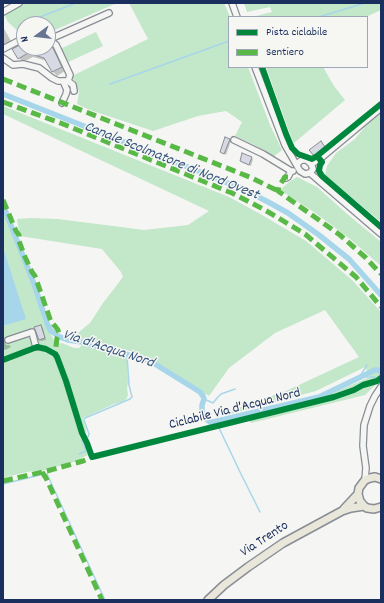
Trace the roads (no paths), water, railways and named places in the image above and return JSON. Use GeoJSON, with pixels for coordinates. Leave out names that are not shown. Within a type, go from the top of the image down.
{"type":"FeatureCollection","features":[{"type":"Feature","properties":{"kind":"main road","name":"Via Trento"},"geometry":{"type":"LineString","coordinates":[[342,511],[358,494],[359,488],[365,480],[370,478],[378,478]]}},
{"type":"Feature","properties":{"kind":"main road"},"geometry":{"type":"LineString","coordinates":[[358,494],[360,501],[364,506]]}},
{"type":"Feature","properties":{"kind":"main road","name":"Via Trento"},"geometry":{"type":"LineString","coordinates":[[208,600],[235,576],[264,555],[342,511],[364,506],[371,509],[380,509]]}},
{"type":"Feature","properties":{"kind":"street"},"geometry":{"type":"LineString","coordinates":[[3,12],[19,3]]}},
{"type":"Feature","properties":{"kind":"street"},"geometry":{"type":"LineString","coordinates":[[232,3],[237,16]]}},
{"type":"Feature","properties":{"kind":"street"},"geometry":{"type":"LineString","coordinates":[[56,36],[109,13]]}},
{"type":"Feature","properties":{"kind":"street"},"geometry":{"type":"LineString","coordinates":[[3,49],[16,42]]}},
{"type":"Feature","properties":{"kind":"street"},"geometry":{"type":"LineString","coordinates":[[56,45],[70,75],[65,81]]}},
{"type":"Feature","properties":{"kind":"street"},"geometry":{"type":"LineString","coordinates":[[3,58],[13,65],[23,64],[39,68],[52,78],[58,81],[65,81],[73,85],[74,91]]}},
{"type":"Feature","properties":{"kind":"street"},"geometry":{"type":"LineString","coordinates":[[255,68],[285,145],[294,163],[299,165],[305,174],[310,173],[381,234]]}},
{"type":"Feature","properties":{"kind":"street"},"geometry":{"type":"LineString","coordinates":[[62,103],[67,90],[65,81]]}},
{"type":"Feature","properties":{"kind":"street"},"geometry":{"type":"LineString","coordinates":[[311,164],[320,159],[381,108]]}},
{"type":"Feature","properties":{"kind":"street"},"geometry":{"type":"LineString","coordinates":[[234,140],[263,154],[291,171]]}},
{"type":"Feature","properties":{"kind":"street"},"geometry":{"type":"LineString","coordinates":[[286,178],[291,171],[306,160],[311,164],[313,169],[310,173]]}},
{"type":"Feature","properties":{"kind":"street"},"geometry":{"type":"LineString","coordinates":[[8,340],[32,332],[36,347]]}},
{"type":"Feature","properties":{"kind":"street","name":"Via Trento"},"geometry":{"type":"LineString","coordinates":[[378,478],[370,472],[366,462],[363,446],[364,425],[370,406],[381,387]]}},
{"type":"Feature","properties":{"kind":"street","name":"Via Trento"},"geometry":{"type":"LineString","coordinates":[[365,480],[366,462]]}},
{"type":"Feature","properties":{"kind":"water"},"geometry":{"type":"Polygon","coordinates":[[[3,247],[26,319],[3,326],[3,247]]]}},
{"type":"Feature","properties":{"kind":"waterway"},"geometry":{"type":"LineString","coordinates":[[43,16],[76,3]]}},
{"type":"Feature","properties":{"kind":"waterway"},"geometry":{"type":"LineString","coordinates":[[322,16],[365,3]]}},
{"type":"Feature","properties":{"kind":"waterway"},"geometry":{"type":"LineString","coordinates":[[110,84],[228,41]]}},
{"type":"Feature","properties":{"kind":"waterway","name":"Canale Scolmatore di Nord Ovest"},"geometry":{"type":"LineString","coordinates":[[3,94],[243,189],[270,203],[288,213],[349,259],[381,295]]}},
{"type":"Feature","properties":{"kind":"waterway","name":"Via d'Acqua Nord"},"geometry":{"type":"LineString","coordinates":[[3,205],[51,331],[68,340],[82,342],[150,361],[200,392],[204,399],[202,411],[205,418],[210,422],[319,397],[375,370],[381,372]]}},
{"type":"Feature","properties":{"kind":"waterway","name":"Via d'Acqua Nord"},"geometry":{"type":"LineString","coordinates":[[48,326],[52,325]]}},
{"type":"Feature","properties":{"kind":"waterway"},"geometry":{"type":"LineString","coordinates":[[88,437],[89,434],[84,420],[85,418],[132,397],[129,385],[127,355]]}},
{"type":"Feature","properties":{"kind":"waterway","name":"Via d'Acqua Nord"},"geometry":{"type":"LineString","coordinates":[[359,378],[367,365]]}},
{"type":"Feature","properties":{"kind":"waterway","name":"Via d'Acqua Nord"},"geometry":{"type":"LineString","coordinates":[[362,377],[375,377]]}},
{"type":"Feature","properties":{"kind":"waterway"},"geometry":{"type":"LineString","coordinates":[[204,399],[213,403],[221,394],[235,389]]}},
{"type":"Feature","properties":{"kind":"waterway"},"geometry":{"type":"LineString","coordinates":[[219,428],[260,512]]}},
{"type":"Feature","properties":{"kind":"waterway"},"geometry":{"type":"LineString","coordinates":[[79,454],[86,451],[82,440],[83,439]]}},
{"type":"Feature","properties":{"kind":"waterway"},"geometry":{"type":"LineString","coordinates":[[47,474],[105,600]]}},
{"type":"Feature","properties":{"kind":"waterway"},"geometry":{"type":"LineString","coordinates":[[3,484],[40,475]]}}]}
